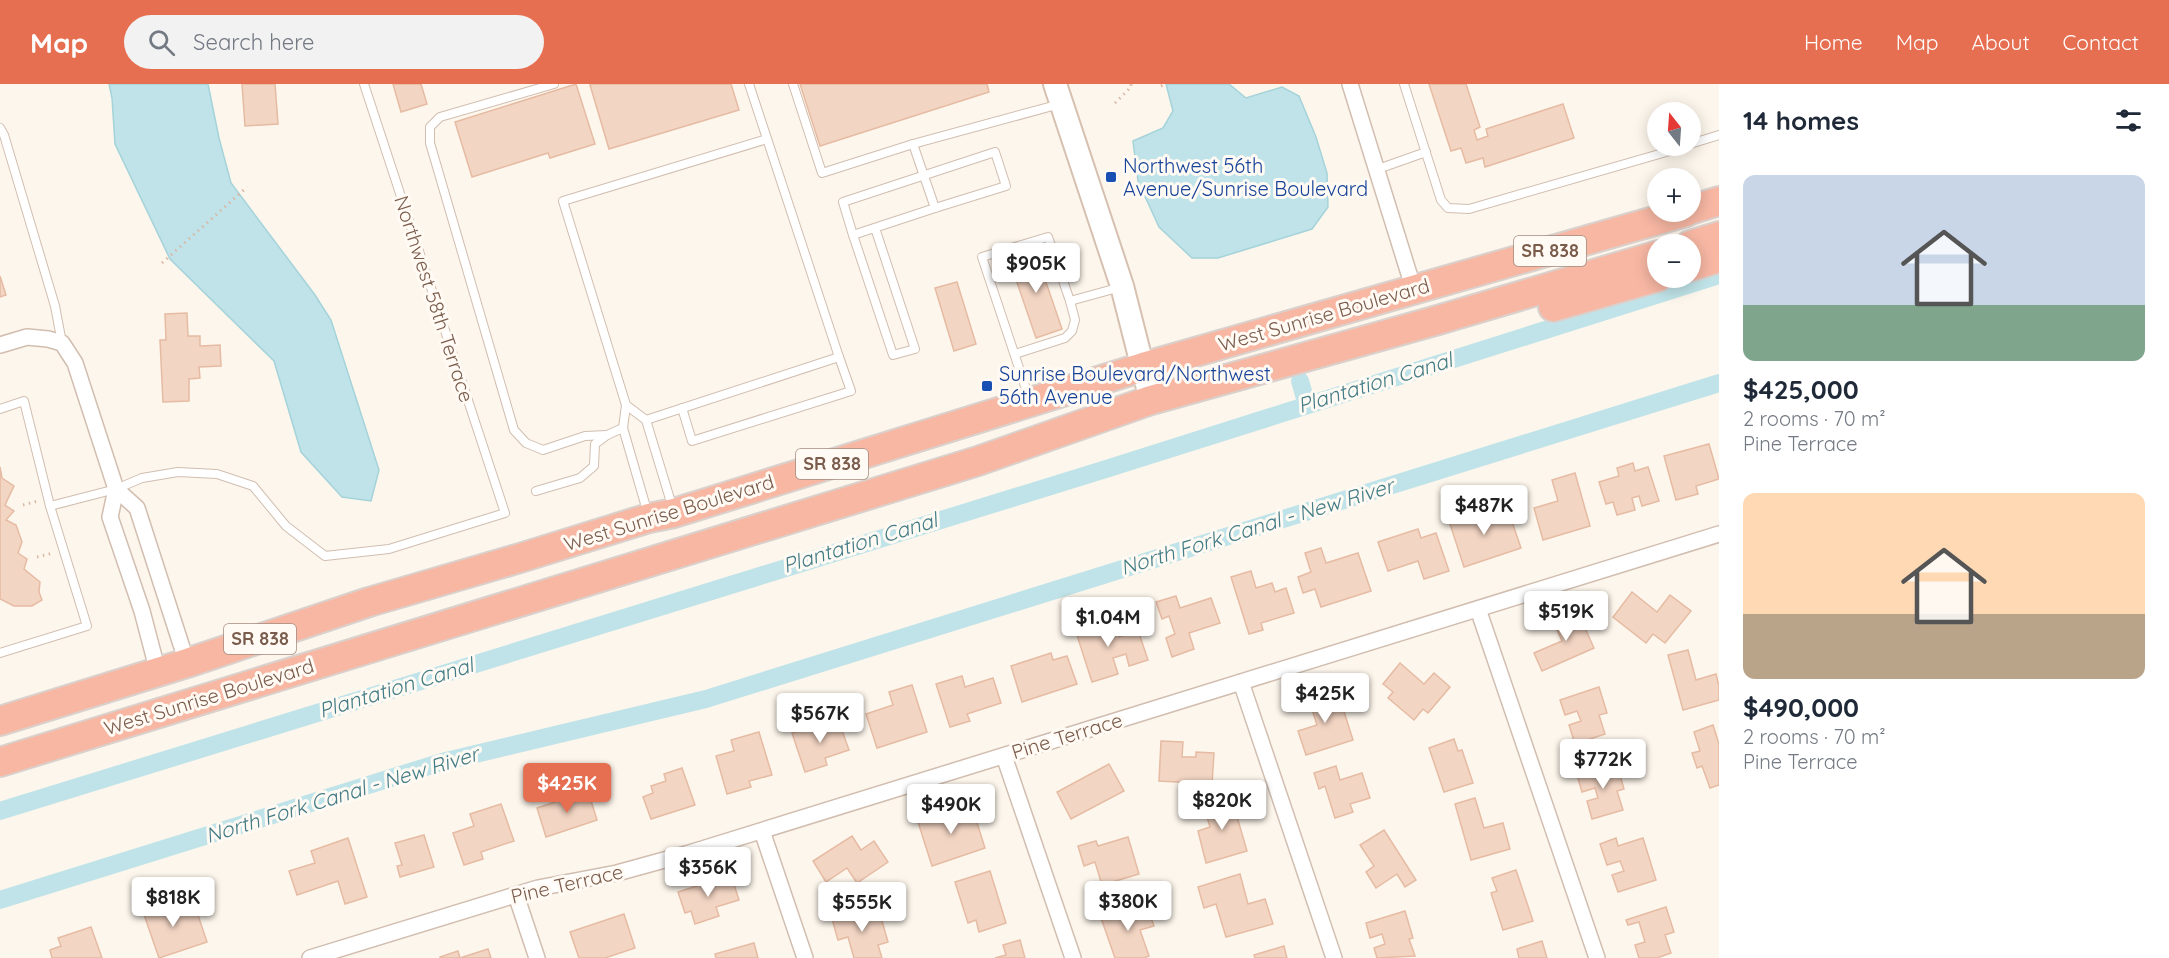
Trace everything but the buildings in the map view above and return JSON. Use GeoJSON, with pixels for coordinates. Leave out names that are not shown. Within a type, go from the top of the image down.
{"type":"FeatureCollection","features":[{"type":"Feature","properties":{"kind":"highway","name":"West Sunrise Boulevard"},"geometry":{"type":"LineString","coordinates":[[1701,207],[1719,201]]}},
{"type":"Feature","properties":{"kind":"highway","name":"West Sunrise Boulevard"},"geometry":{"type":"LineString","coordinates":[[0,721],[188,663],[369,602],[662,515],[1143,367],[1650,222]]}},
{"type":"Feature","properties":{"kind":"highway"},"geometry":{"type":"LineString","coordinates":[[1701,242],[1719,236]]}},
{"type":"Feature","properties":{"kind":"highway","name":"West Sunrise Boulevard"},"geometry":{"type":"LineString","coordinates":[[0,762],[978,460],[1151,400],[1438,320],[1647,258]]}},
{"type":"Feature","properties":{"kind":"highway"},"geometry":{"type":"LineString","coordinates":[[1701,264],[1719,258]]}},
{"type":"Feature","properties":{"kind":"highway"},"geometry":{"type":"LineString","coordinates":[[1438,320],[1516,317],[1647,280]]}},
{"type":"Feature","properties":{"kind":"highway"},"geometry":{"type":"LineString","coordinates":[[566,588],[624,544],[658,533],[662,515]]}},
{"type":"Feature","properties":{"kind":"highway"},"geometry":{"type":"LineString","coordinates":[[206,698],[212,674],[218,667],[342,628],[369,602]]}},
{"type":"Feature","properties":{"kind":"highway"},"geometry":{"type":"LineString","coordinates":[[0,741],[168,688],[188,663]]}},
{"type":"Feature","properties":{"kind":"street"},"geometry":{"type":"LineString","coordinates":[[1350,84],[1414,290]]}},
{"type":"Feature","properties":{"kind":"street"},"geometry":{"type":"LineString","coordinates":[[1058,94],[1122,286],[1151,400]]}},
{"type":"Feature","properties":{"kind":"street"},"geometry":{"type":"LineString","coordinates":[[0,345],[27,337],[48,339],[62,343],[75,363],[116,489],[137,508],[188,663]]}},
{"type":"Feature","properties":{"kind":"street"},"geometry":{"type":"LineString","coordinates":[[116,489],[110,517],[142,611],[158,672]]}},
{"type":"Feature","properties":{"kind":"street","name":"Pine Terrace"},"geometry":{"type":"LineString","coordinates":[[310,958],[516,895],[563,882],[641,867],[762,831],[1478,609],[1718,539]]}},
{"type":"Feature","properties":{"kind":"street"},"geometry":{"type":"LineString","coordinates":[[1478,609],[1597,958]]}},
{"type":"Feature","properties":{"kind":"street"},"geometry":{"type":"LineString","coordinates":[[1240,682],[1334,958]]}},
{"type":"Feature","properties":{"kind":"street"},"geometry":{"type":"LineString","coordinates":[[1004,756],[1073,958]]}},
{"type":"Feature","properties":{"kind":"street"},"geometry":{"type":"LineString","coordinates":[[762,831],[805,958]]}},
{"type":"Feature","properties":{"kind":"street"},"geometry":{"type":"LineString","coordinates":[[516,895],[537,958]]}},
{"type":"Feature","properties":{"kind":"lane","name":"Northwest 58th Terrace"},"geometry":{"type":"LineString","coordinates":[[116,489],[142,478],[178,472],[217,474],[253,486],[286,526],[325,556],[389,549],[505,513],[364,84]]}},
{"type":"Feature","properties":{"kind":"lane"},"geometry":{"type":"LineString","coordinates":[[554,84],[440,117],[430,127],[430,143],[514,430],[526,443],[543,450],[585,436],[607,435]]}},
{"type":"Feature","properties":{"kind":"lane"},"geometry":{"type":"LineString","coordinates":[[682,408],[692,441],[851,391],[749,84]]}},
{"type":"Feature","properties":{"kind":"lane"},"geometry":{"type":"LineString","coordinates":[[793,84],[822,173],[1058,94]]}},
{"type":"Feature","properties":{"kind":"lane"},"geometry":{"type":"LineString","coordinates":[[1404,84],[1441,200],[1448,208],[1469,209],[1651,156]]}},
{"type":"Feature","properties":{"kind":"lane"},"geometry":{"type":"LineString","coordinates":[[0,128],[55,306],[62,343]]}},
{"type":"Feature","properties":{"kind":"lane"},"geometry":{"type":"LineString","coordinates":[[1701,141],[1719,135]]}},
{"type":"Feature","properties":{"kind":"lane"},"geometry":{"type":"LineString","coordinates":[[662,515],[623,428],[626,405],[562,201],[767,139]]}},
{"type":"Feature","properties":{"kind":"lane"},"geometry":{"type":"LineString","coordinates":[[913,144],[935,208]]}},
{"type":"Feature","properties":{"kind":"lane"},"geometry":{"type":"LineString","coordinates":[[853,235],[1006,186],[995,152],[843,202],[853,235],[893,355],[915,349],[875,228]]}},
{"type":"Feature","properties":{"kind":"lane"},"geometry":{"type":"LineString","coordinates":[[1378,169],[1426,152]]}},
{"type":"Feature","properties":{"kind":"lane"},"geometry":{"type":"LineString","coordinates":[[1015,354],[1065,338],[1072,331],[1075,320],[1048,237],[982,257],[1031,402]]}},
{"type":"Feature","properties":{"kind":"lane"},"geometry":{"type":"LineString","coordinates":[[1070,301],[1122,286]]}},
{"type":"Feature","properties":{"kind":"lane"},"geometry":{"type":"LineString","coordinates":[[646,420],[839,357]]}},
{"type":"Feature","properties":{"kind":"lane"},"geometry":{"type":"LineString","coordinates":[[0,409],[24,401],[50,506],[87,626],[0,653]]}},
{"type":"Feature","properties":{"kind":"lane"},"geometry":{"type":"LineString","coordinates":[[626,405],[646,420],[662,515]]}},
{"type":"Feature","properties":{"kind":"lane"},"geometry":{"type":"LineString","coordinates":[[536,490],[580,478],[594,466],[595,444],[607,435],[623,428]]}},
{"type":"Feature","properties":{"kind":"lane"},"geometry":{"type":"LineString","coordinates":[[50,506],[116,489]]}},
{"type":"Feature","properties":{"kind":"path"},"geometry":{"type":"LineString","coordinates":[[1115,103],[1131,87],[1131,84]]}},
{"type":"Feature","properties":{"kind":"path"},"geometry":{"type":"LineString","coordinates":[[1161,86],[1166,84]]}},
{"type":"Feature","properties":{"kind":"path"},"geometry":{"type":"LineString","coordinates":[[162,264],[247,188]]}},
{"type":"Feature","properties":{"kind":"path"},"geometry":{"type":"LineString","coordinates":[[23,505],[39,501]]}},
{"type":"Feature","properties":{"kind":"path"},"geometry":{"type":"LineString","coordinates":[[37,557],[55,553]]}},
{"type":"Feature","properties":{"kind":"water"},"geometry":{"type":"Polygon","coordinates":[[[109,84],[208,84],[231,183],[315,295],[331,320],[379,470],[371,501],[342,497],[301,452],[274,361],[170,259],[115,144],[109,84]]]}},
{"type":"Feature","properties":{"kind":"water"},"geometry":{"type":"Polygon","coordinates":[[[1166,84],[1229,84],[1246,98],[1282,87],[1299,96],[1316,137],[1327,173],[1328,207],[1312,229],[1218,258],[1192,258],[1159,227],[1138,181],[1133,141],[1163,128],[1173,111],[1166,84]]]}},
{"type":"Feature","properties":{"kind":"waterway","name":"Plantation Canal"},"geometry":{"type":"LineString","coordinates":[[0,811],[1106,469],[1719,275]]}},
{"type":"Feature","properties":{"kind":"waterway"},"geometry":{"type":"LineString","coordinates":[[1300,381],[1307,405]]}},
{"type":"Feature","properties":{"kind":"waterway","name":"North Fork Canal - New River"},"geometry":{"type":"LineString","coordinates":[[0,900],[442,762],[706,699],[1719,383]]}},
{"type":"Feature","properties":{"kind":"place","name":"Northwest 56th Avenue/Sunrise Boulevard"},"geometry":{"type":"Point","coordinates":[1111,177]}},
{"type":"Feature","properties":{"kind":"place","name":"Sunrise Boulevard/Northwest 56th Avenue"},"geometry":{"type":"Point","coordinates":[987,386]}}]}
